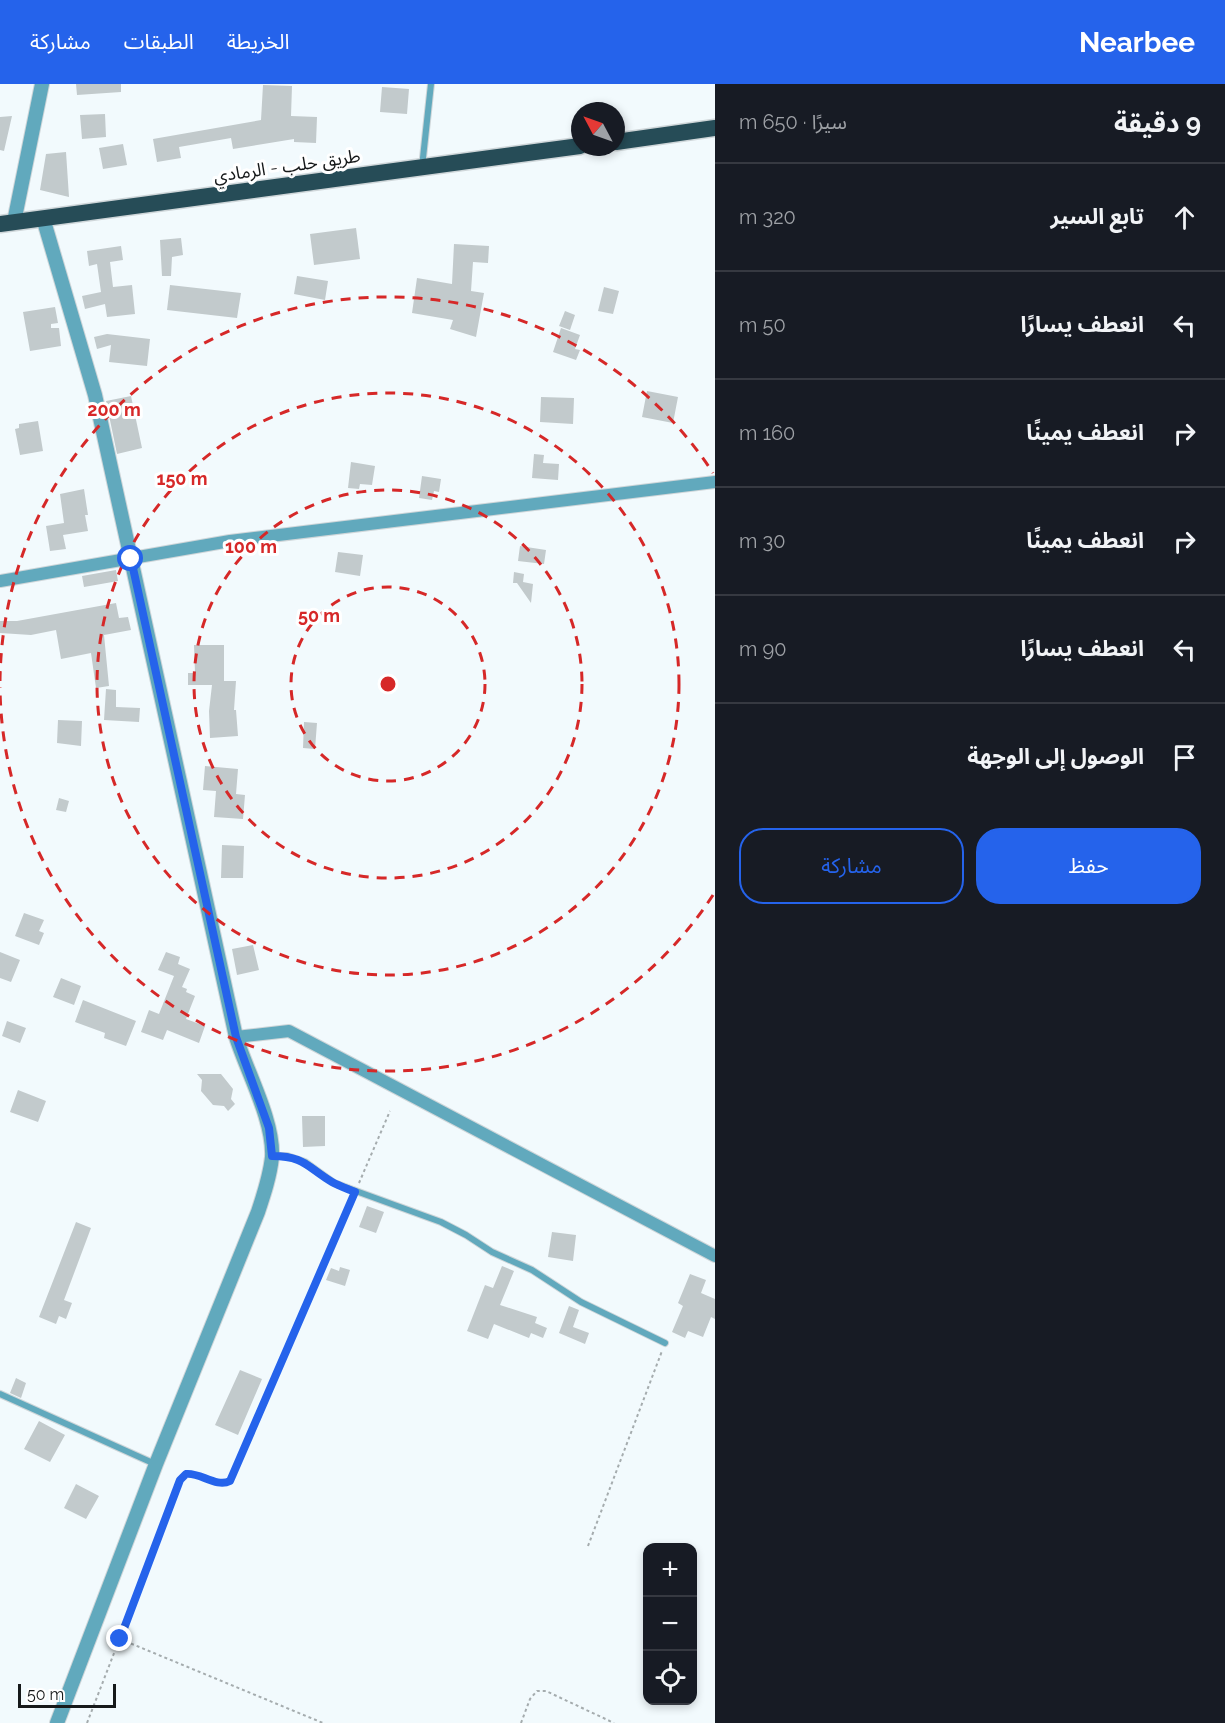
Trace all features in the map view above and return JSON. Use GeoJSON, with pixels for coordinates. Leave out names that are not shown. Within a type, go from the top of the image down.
{"type":"FeatureCollection","features":[{"type":"Feature","properties":{"kind":"highway"},"geometry":{"type":"LineString","coordinates":[[625,141],[715,128]]}},
{"type":"Feature","properties":{"kind":"highway","name":"طريق حلب - الرمادي"},"geometry":{"type":"LineString","coordinates":[[7,223],[571,147]]}},
{"type":"Feature","properties":{"kind":"street"},"geometry":{"type":"LineString","coordinates":[[7,223],[42,84]]}},
{"type":"Feature","properties":{"kind":"street"},"geometry":{"type":"LineString","coordinates":[[43,218],[95,395],[236,1037],[269,1128],[272,1156],[268,1183],[258,1212],[156,1464],[57,1723]]}},
{"type":"Feature","properties":{"kind":"street"},"geometry":{"type":"LineString","coordinates":[[0,581],[230,541],[715,482]]}},
{"type":"Feature","properties":{"kind":"street"},"geometry":{"type":"LineString","coordinates":[[236,1037],[290,1031],[715,1256]]}},
{"type":"Feature","properties":{"kind":"lane"},"geometry":{"type":"LineString","coordinates":[[422,168],[431,84]]}},
{"type":"Feature","properties":{"kind":"lane"},"geometry":{"type":"LineString","coordinates":[[272,1156],[287,1156],[305,1162],[333,1183],[441,1222],[492,1252],[532,1270],[581,1302],[665,1343]]}},
{"type":"Feature","properties":{"kind":"lane"},"geometry":{"type":"LineString","coordinates":[[0,1394],[156,1464]]}},
{"type":"Feature","properties":{"kind":"path"},"geometry":{"type":"LineString","coordinates":[[87,1723],[180,1480],[186,1474],[193,1473],[219,1483],[225,1484],[230,1481],[390,1111]]}},
{"type":"Feature","properties":{"kind":"path"},"geometry":{"type":"LineString","coordinates":[[588,1546],[665,1343]]}},
{"type":"Feature","properties":{"kind":"path"},"geometry":{"type":"LineString","coordinates":[[120,1639],[323,1723]]}},
{"type":"Feature","properties":{"kind":"path"},"geometry":{"type":"LineString","coordinates":[[521,1723],[530,1699],[537,1691],[546,1691],[614,1723]]}},
{"type":"Feature","properties":{"kind":"building"},"geometry":{"type":"Polygon","coordinates":[[[76,84],[121,84],[121,92],[77,95],[76,84]]]}},
{"type":"Feature","properties":{"kind":"building"},"geometry":{"type":"Polygon","coordinates":[[[263,85],[292,86],[291,116],[317,117],[316,143],[294,142],[294,139],[233,149],[231,138],[179,147],[181,158],[157,162],[153,139],[261,120],[263,85]]]}},
{"type":"Feature","properties":{"kind":"building"},"geometry":{"type":"Polygon","coordinates":[[[382,87],[409,89],[407,114],[380,112],[382,87]]]}},
{"type":"Feature","properties":{"kind":"building"},"geometry":{"type":"Polygon","coordinates":[[[105,114],[106,137],[82,139],[80,115],[105,114]]]}},
{"type":"Feature","properties":{"kind":"building"},"geometry":{"type":"Polygon","coordinates":[[[12,116],[4,151],[0,150],[0,117],[12,116]]]}},
{"type":"Feature","properties":{"kind":"building"},"geometry":{"type":"Polygon","coordinates":[[[123,144],[127,165],[103,169],[99,148],[123,144]]]}},
{"type":"Feature","properties":{"kind":"building"},"geometry":{"type":"Polygon","coordinates":[[[66,152],[69,197],[40,190],[46,154],[66,152]]]}},
{"type":"Feature","properties":{"kind":"building"},"geometry":{"type":"Polygon","coordinates":[[[356,228],[360,259],[314,265],[310,234],[356,228]]]}},
{"type":"Feature","properties":{"kind":"building"},"geometry":{"type":"Polygon","coordinates":[[[181,238],[183,255],[172,257],[171,276],[162,276],[160,240],[181,238]]]}},
{"type":"Feature","properties":{"kind":"building"},"geometry":{"type":"Polygon","coordinates":[[[454,244],[489,246],[488,263],[473,262],[471,291],[484,293],[476,337],[450,329],[453,320],[412,313],[417,278],[452,284],[454,244]]]}},
{"type":"Feature","properties":{"kind":"building"},"geometry":{"type":"Polygon","coordinates":[[[121,246],[123,260],[110,262],[113,287],[132,285],[135,314],[107,317],[105,304],[85,309],[82,296],[101,292],[97,264],[89,266],[87,251],[121,246]]]}},
{"type":"Feature","properties":{"kind":"building"},"geometry":{"type":"Polygon","coordinates":[[[297,276],[328,281],[325,300],[294,294],[297,276]]]}},
{"type":"Feature","properties":{"kind":"building"},"geometry":{"type":"Polygon","coordinates":[[[170,285],[241,293],[237,318],[167,310],[170,285]]]}},
{"type":"Feature","properties":{"kind":"building"},"geometry":{"type":"Polygon","coordinates":[[[604,287],[619,291],[613,314],[598,311],[604,287]]]}},
{"type":"Feature","properties":{"kind":"building"},"geometry":{"type":"Polygon","coordinates":[[[55,307],[58,323],[51,324],[51,328],[59,328],[61,346],[30,351],[23,312],[55,307]]]}},
{"type":"Feature","properties":{"kind":"building"},"geometry":{"type":"Polygon","coordinates":[[[565,311],[575,315],[570,330],[559,326],[565,311]]]}},
{"type":"Feature","properties":{"kind":"building"},"geometry":{"type":"Polygon","coordinates":[[[561,328],[580,335],[575,349],[580,350],[576,360],[553,352],[561,328]]]}},
{"type":"Feature","properties":{"kind":"building"},"geometry":{"type":"Polygon","coordinates":[[[107,334],[150,339],[147,366],[109,362],[111,345],[97,349],[94,337],[107,334]]]}},
{"type":"Feature","properties":{"kind":"building"},"geometry":{"type":"Polygon","coordinates":[[[647,391],[678,397],[673,423],[642,417],[647,391]]]}},
{"type":"Feature","properties":{"kind":"building"},"geometry":{"type":"Polygon","coordinates":[[[131,396],[142,448],[117,454],[106,401],[131,396]]]}},
{"type":"Feature","properties":{"kind":"building"},"geometry":{"type":"Polygon","coordinates":[[[541,397],[574,398],[573,424],[540,422],[541,397]]]}},
{"type":"Feature","properties":{"kind":"building"},"geometry":{"type":"Polygon","coordinates":[[[38,421],[43,451],[20,455],[15,429],[19,428],[19,424],[38,421]]]}},
{"type":"Feature","properties":{"kind":"building"},"geometry":{"type":"Polygon","coordinates":[[[534,454],[544,455],[543,463],[559,464],[558,480],[532,478],[534,454]]]}},
{"type":"Feature","properties":{"kind":"building"},"geometry":{"type":"Polygon","coordinates":[[[351,462],[375,466],[372,485],[360,484],[359,489],[348,488],[351,462]]]}},
{"type":"Feature","properties":{"kind":"building"},"geometry":{"type":"Polygon","coordinates":[[[422,476],[441,479],[439,492],[434,491],[432,500],[419,498],[422,476]]]}},
{"type":"Feature","properties":{"kind":"building"},"geometry":{"type":"Polygon","coordinates":[[[84,489],[88,531],[63,535],[66,549],[50,551],[46,526],[64,523],[60,494],[84,489]]]}},
{"type":"Feature","properties":{"kind":"building"},"geometry":{"type":"Polygon","coordinates":[[[520,546],[546,550],[544,564],[518,561],[520,546]]]}},
{"type":"Feature","properties":{"kind":"building"},"geometry":{"type":"Polygon","coordinates":[[[338,552],[363,555],[360,576],[335,572],[338,552]]]}},
{"type":"Feature","properties":{"kind":"building"},"geometry":{"type":"Polygon","coordinates":[[[116,570],[118,581],[84,587],[82,576],[116,570]]]}},
{"type":"Feature","properties":{"kind":"building"},"geometry":{"type":"Polygon","coordinates":[[[514,572],[524,574],[523,582],[533,584],[531,603],[517,583],[513,583],[514,572]]]}},
{"type":"Feature","properties":{"kind":"building"},"geometry":{"type":"Polygon","coordinates":[[[116,603],[119,618],[128,617],[131,630],[104,635],[109,686],[96,688],[91,653],[61,659],[56,630],[31,635],[0,633],[0,621],[17,621],[116,603]]]}},
{"type":"Feature","properties":{"kind":"building"},"geometry":{"type":"Polygon","coordinates":[[[194,645],[224,645],[224,681],[236,681],[234,710],[236,710],[238,736],[210,738],[209,711],[212,685],[188,685],[188,673],[195,673],[194,645]]]}},
{"type":"Feature","properties":{"kind":"building"},"geometry":{"type":"Polygon","coordinates":[[[106,689],[116,690],[116,707],[140,708],[139,722],[104,720],[106,689]]]}},
{"type":"Feature","properties":{"kind":"building"},"geometry":{"type":"Polygon","coordinates":[[[58,720],[82,721],[81,746],[57,743],[58,720]]]}},
{"type":"Feature","properties":{"kind":"building"},"geometry":{"type":"Polygon","coordinates":[[[304,722],[317,723],[315,749],[303,748],[304,722]]]}},
{"type":"Feature","properties":{"kind":"building"},"geometry":{"type":"Polygon","coordinates":[[[205,766],[238,769],[236,794],[245,795],[243,819],[214,817],[216,791],[203,790],[205,766]]]}},
{"type":"Feature","properties":{"kind":"building"},"geometry":{"type":"Polygon","coordinates":[[[59,798],[69,801],[66,812],[56,810],[59,798]]]}},
{"type":"Feature","properties":{"kind":"building"},"geometry":{"type":"Polygon","coordinates":[[[222,845],[244,846],[243,878],[221,878],[222,845]]]}},
{"type":"Feature","properties":{"kind":"building"},"geometry":{"type":"Polygon","coordinates":[[[24,913],[44,920],[39,931],[44,933],[39,945],[15,936],[24,913]]]}},
{"type":"Feature","properties":{"kind":"building"},"geometry":{"type":"Polygon","coordinates":[[[253,945],[259,970],[237,975],[232,949],[253,945]]]}},
{"type":"Feature","properties":{"kind":"building"},"geometry":{"type":"Polygon","coordinates":[[[0,952],[20,960],[11,982],[0,978],[0,952]]]}},
{"type":"Feature","properties":{"kind":"building"},"geometry":{"type":"Polygon","coordinates":[[[166,952],[180,957],[178,964],[190,969],[182,987],[187,989],[186,992],[195,996],[186,1019],[205,1026],[199,1043],[167,1030],[163,1040],[141,1032],[149,1010],[159,1014],[174,976],[158,970],[166,952]]]}},
{"type":"Feature","properties":{"kind":"building"},"geometry":{"type":"Polygon","coordinates":[[[61,978],[81,986],[74,1005],[53,997],[61,978]]]}},
{"type":"Feature","properties":{"kind":"building"},"geometry":{"type":"Polygon","coordinates":[[[83,1000],[136,1021],[126,1046],[104,1038],[105,1033],[75,1022],[83,1000]]]}},
{"type":"Feature","properties":{"kind":"building"},"geometry":{"type":"Polygon","coordinates":[[[7,1021],[26,1028],[20,1043],[2,1036],[7,1021]]]}},
{"type":"Feature","properties":{"kind":"building"},"geometry":{"type":"Polygon","coordinates":[[[197,1074],[221,1074],[233,1089],[231,1099],[235,1104],[228,1111],[224,1106],[213,1105],[201,1091],[202,1080],[197,1074]]]}},
{"type":"Feature","properties":{"kind":"building"},"geometry":{"type":"Polygon","coordinates":[[[18,1090],[46,1101],[38,1122],[10,1112],[18,1090]]]}},
{"type":"Feature","properties":{"kind":"building"},"geometry":{"type":"Polygon","coordinates":[[[302,1116],[325,1116],[325,1146],[303,1147],[302,1116]]]}},
{"type":"Feature","properties":{"kind":"building"},"geometry":{"type":"Polygon","coordinates":[[[367,1206],[384,1212],[376,1233],[359,1227],[367,1206]]]}},
{"type":"Feature","properties":{"kind":"building"},"geometry":{"type":"Polygon","coordinates":[[[76,1222],[91,1228],[64,1300],[72,1303],[66,1319],[59,1316],[56,1324],[39,1317],[76,1222]]]}},
{"type":"Feature","properties":{"kind":"building"},"geometry":{"type":"Polygon","coordinates":[[[552,1232],[576,1235],[573,1261],[548,1257],[552,1232]]]}},
{"type":"Feature","properties":{"kind":"building"},"geometry":{"type":"Polygon","coordinates":[[[502,1266],[514,1271],[500,1305],[537,1317],[535,1323],[547,1328],[543,1338],[531,1333],[529,1338],[494,1324],[488,1339],[467,1331],[485,1285],[493,1288],[502,1266]]]}},
{"type":"Feature","properties":{"kind":"building"},"geometry":{"type":"Polygon","coordinates":[[[340,1267],[350,1270],[345,1286],[326,1280],[331,1268],[339,1271],[340,1267]]]}},
{"type":"Feature","properties":{"kind":"building"},"geometry":{"type":"Polygon","coordinates":[[[690,1274],[706,1280],[701,1293],[715,1299],[715,1319],[711,1317],[703,1337],[688,1331],[685,1338],[672,1332],[683,1306],[678,1303],[690,1274]]]}},
{"type":"Feature","properties":{"kind":"building"},"geometry":{"type":"Polygon","coordinates":[[[569,1306],[579,1310],[573,1327],[589,1333],[585,1344],[559,1333],[569,1306]]]}},
{"type":"Feature","properties":{"kind":"building"},"geometry":{"type":"Polygon","coordinates":[[[240,1370],[262,1379],[238,1435],[215,1425],[240,1370]]]}},
{"type":"Feature","properties":{"kind":"building"},"geometry":{"type":"Polygon","coordinates":[[[16,1378],[26,1383],[21,1398],[10,1393],[16,1378]]]}},
{"type":"Feature","properties":{"kind":"building"},"geometry":{"type":"Polygon","coordinates":[[[39,1421],[65,1435],[50,1462],[24,1449],[39,1421]]]}},
{"type":"Feature","properties":{"kind":"building"},"geometry":{"type":"Polygon","coordinates":[[[76,1484],[99,1496],[86,1519],[64,1508],[76,1484]]]}},
{"type":"Feature","properties":{"kind":"route"},"geometry":{"type":"LineString","coordinates":[[120,1639],[180,1480],[186,1474],[193,1473],[219,1483],[225,1484],[230,1481],[355,1192],[333,1183],[305,1162],[287,1156],[272,1156],[269,1128],[236,1037],[131,559]]}}]}
